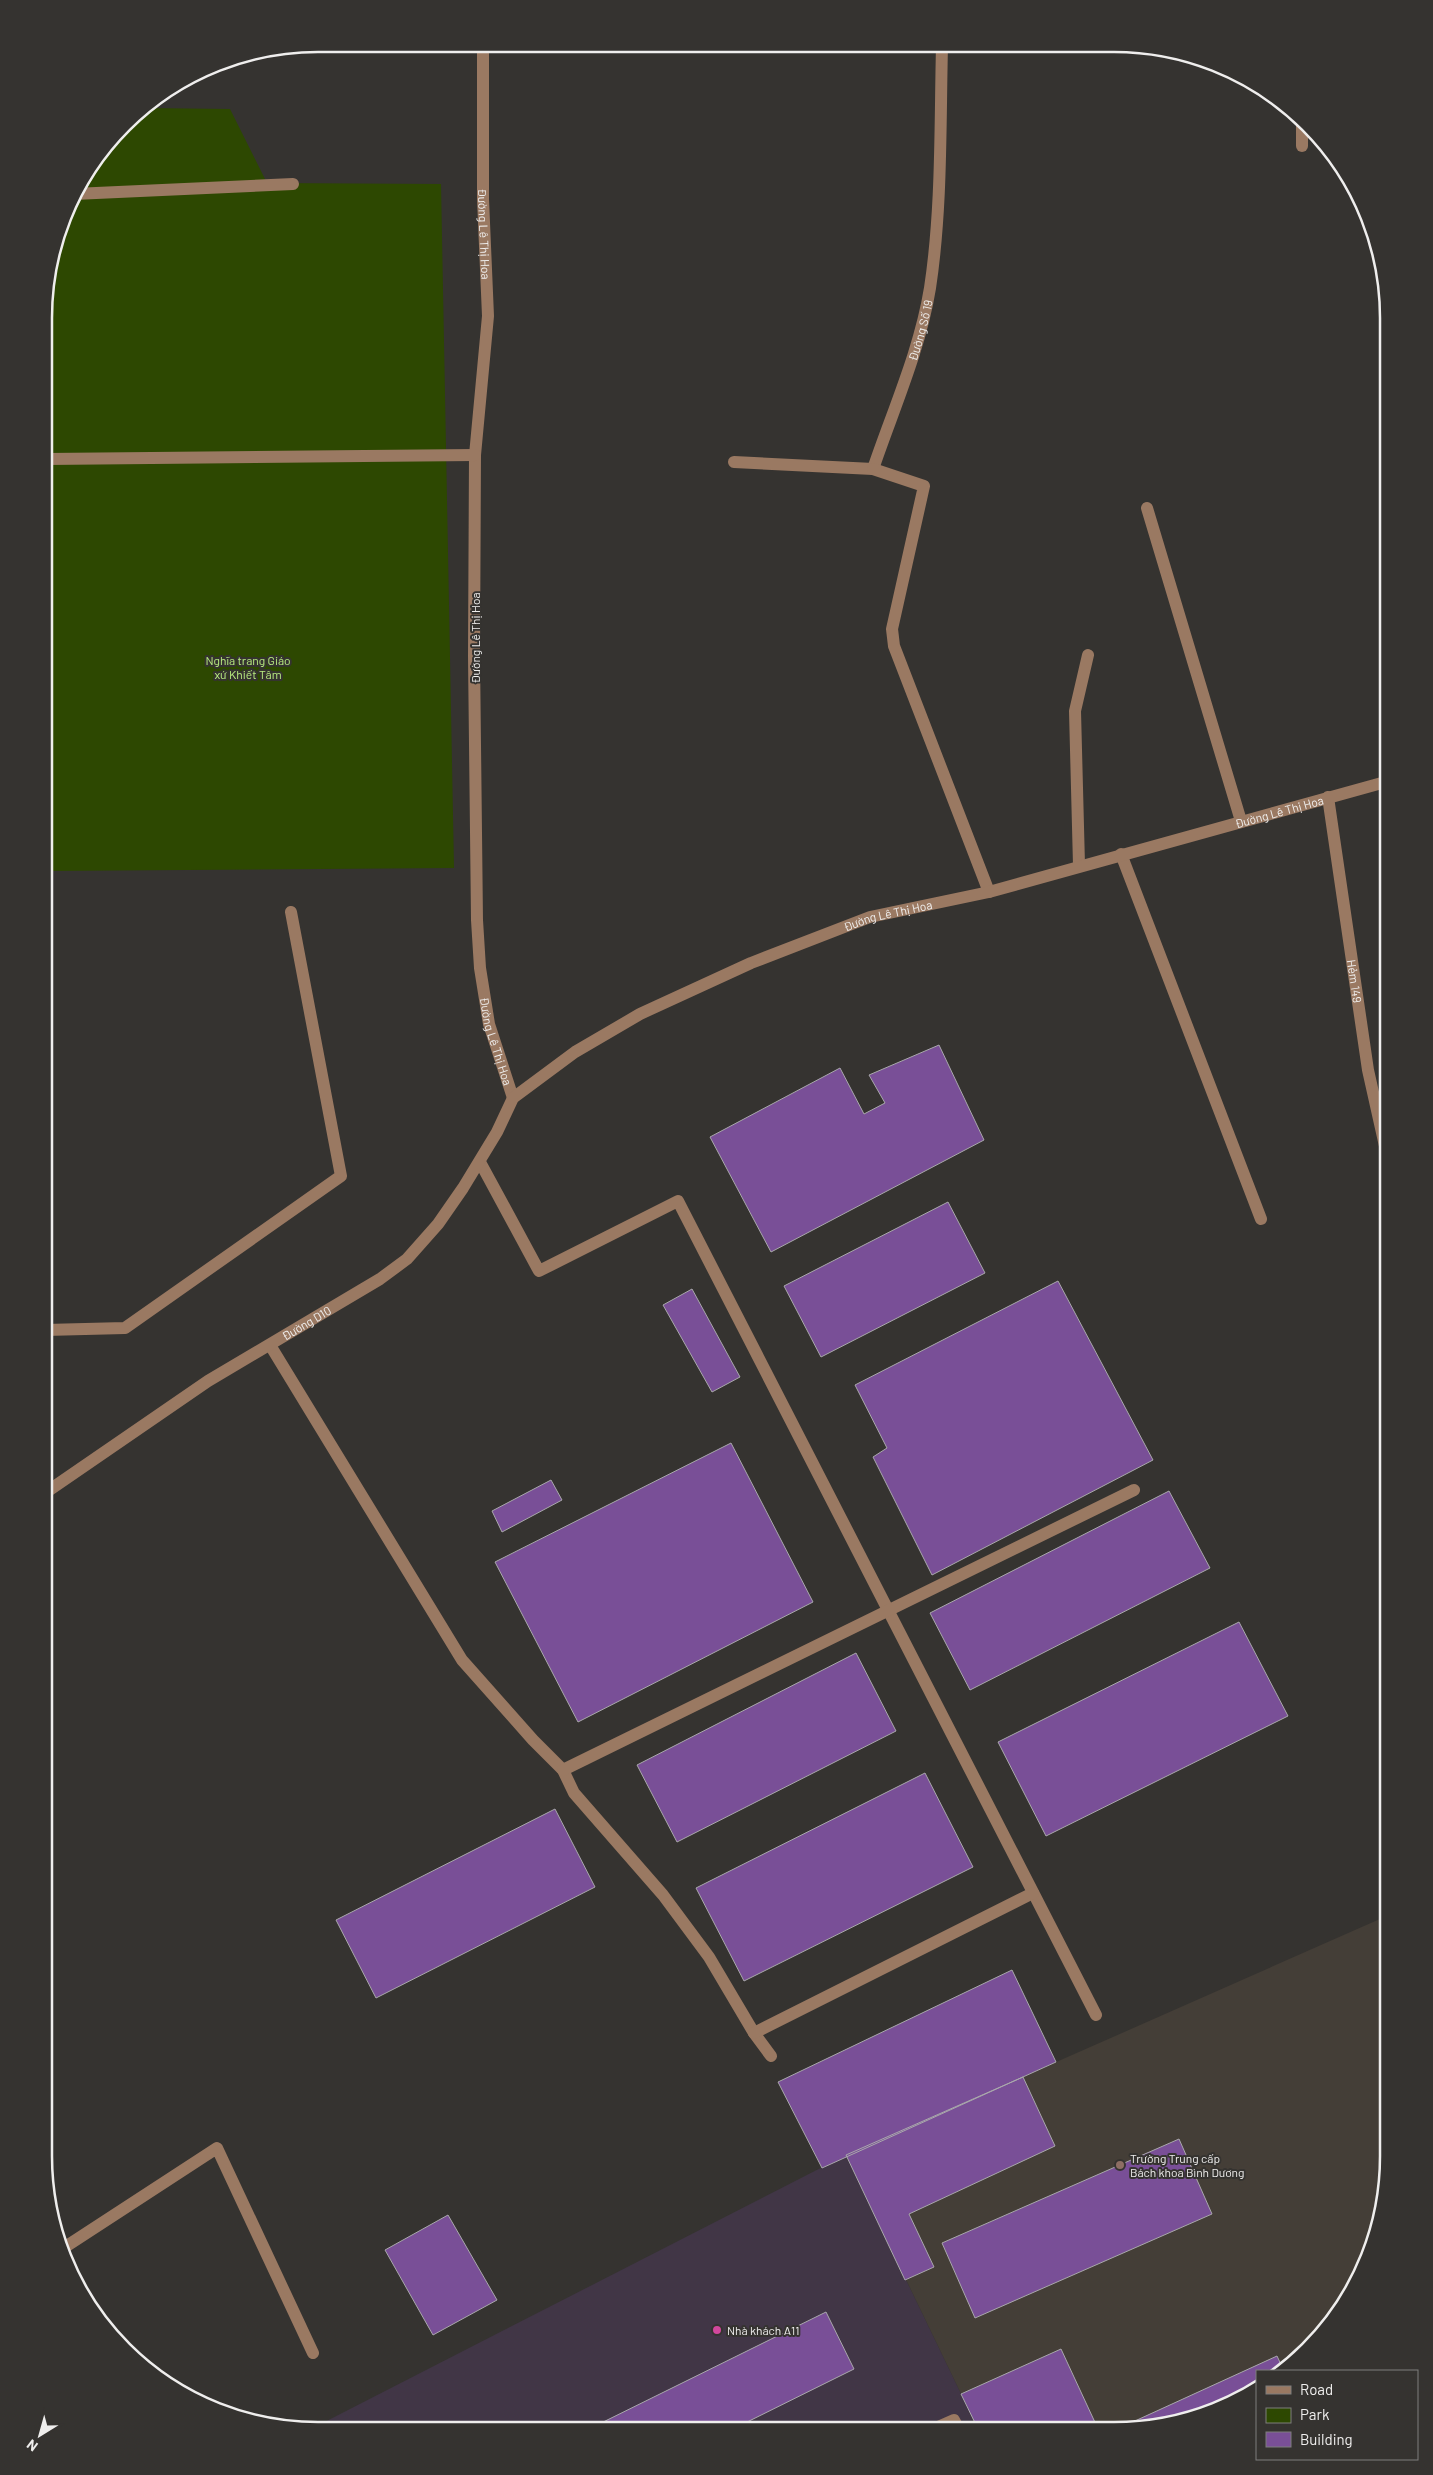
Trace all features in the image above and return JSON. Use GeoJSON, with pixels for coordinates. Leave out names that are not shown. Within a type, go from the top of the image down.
{"type":"FeatureCollection","features":[{"type":"Feature","properties":{"kind":"street","name":"Đường Lê Thị Hoa"},"geometry":{"type":"LineString","coordinates":[[484,52],[483,199],[488,316],[475,456],[474,656],[477,920],[480,968],[489,1024],[513,1098],[575,1052],[640,1014],[689,989],[870,917],[989,892],[1079,865],[1380,783]]}},
{"type":"Feature","properties":{"kind":"street","name":"Đường Số 19"},"geometry":{"type":"LineString","coordinates":[[873,469],[918,339],[930,289],[936,219],[942,52]]}},
{"type":"Feature","properties":{"kind":"street"},"geometry":{"type":"LineString","coordinates":[[1302,129],[1302,146]]}},
{"type":"Feature","properties":{"kind":"street"},"geometry":{"type":"LineString","coordinates":[[84,194],[293,184]]}},
{"type":"Feature","properties":{"kind":"street"},"geometry":{"type":"LineString","coordinates":[[52,459],[475,456]]}},
{"type":"Feature","properties":{"kind":"street"},"geometry":{"type":"LineString","coordinates":[[734,462],[873,469],[924,486],[892,629],[894,646],[989,892]]}},
{"type":"Feature","properties":{"kind":"street"},"geometry":{"type":"LineString","coordinates":[[1147,508],[1241,821]]}},
{"type":"Feature","properties":{"kind":"street"},"geometry":{"type":"LineString","coordinates":[[1079,865],[1075,711],[1088,655]]}},
{"type":"Feature","properties":{"kind":"street","name":"Hẻm 149"},"geometry":{"type":"LineString","coordinates":[[1328,797],[1368,1070],[1380,1124]]}},
{"type":"Feature","properties":{"kind":"street"},"geometry":{"type":"LineString","coordinates":[[1121,854],[1261,1219]]}},
{"type":"Feature","properties":{"kind":"street"},"geometry":{"type":"LineString","coordinates":[[52,1330],[125,1328],[341,1176],[291,912]]}},
{"type":"Feature","properties":{"kind":"street","name":"Đường D10"},"geometry":{"type":"LineString","coordinates":[[52,1488],[171,1405],[380,1280],[407,1259],[438,1224],[480,1162],[513,1098]]}},
{"type":"Feature","properties":{"kind":"street"},"geometry":{"type":"LineString","coordinates":[[480,1162],[540,1271],[678,1201],[1096,2015]]}},
{"type":"Feature","properties":{"kind":"street"},"geometry":{"type":"LineString","coordinates":[[270,1345],[462,1660],[562,1770],[574,1793],[663,1895],[709,1957],[754,2033],[771,2056]]}},
{"type":"Feature","properties":{"kind":"street"},"geometry":{"type":"LineString","coordinates":[[562,1770],[1134,1490]]}},
{"type":"Feature","properties":{"kind":"street"},"geometry":{"type":"LineString","coordinates":[[754,2033],[1033,1893]]}},
{"type":"Feature","properties":{"kind":"street"},"geometry":{"type":"LineString","coordinates":[[68,2244],[217,2148],[312,2353]]}},
{"type":"Feature","properties":{"kind":"shaded area","name":"Trường Trung cấp Bách khoa Bình Dương"},"geometry":{"type":"Polygon","coordinates":[[[1380,1919],[1380,2174],[1375,2209],[1366,2242],[1345,2290],[1326,2319],[1303,2345],[1274,2370],[1256,2370],[1256,2382],[1217,2402],[1167,2417],[1132,2422],[975,2422],[846,2155],[1380,1919]]]}},
{"type":"Feature","properties":{"kind":"shaded area","name":"Nhà khách A11"},"geometry":{"type":"Polygon","coordinates":[[[846,2155],[975,2422],[325,2422],[846,2155]]]}},
{"type":"Feature","properties":{"kind":"green space","name":"Nghĩa trang Giáo xứ Khiết Tâm"},"geometry":{"type":"Polygon","coordinates":[[[155,108],[230,109],[267,183],[441,184],[454,868],[52,871],[52,318],[55,283],[67,233],[88,185],[118,143],[155,108]]]}},
{"type":"Feature","properties":{"kind":"building"},"geometry":{"type":"Polygon","coordinates":[[[939,1045],[984,1140],[771,1252],[710,1137],[840,1068],[864,1114],[885,1103],[869,1075],[939,1045]]]}},
{"type":"Feature","properties":{"kind":"building"},"geometry":{"type":"Polygon","coordinates":[[[948,1202],[985,1273],[821,1357],[784,1286],[948,1202]]]}},
{"type":"Feature","properties":{"kind":"building"},"geometry":{"type":"Polygon","coordinates":[[[1058,1281],[1153,1460],[932,1575],[873,1457],[887,1448],[855,1385],[1058,1281]]]}},
{"type":"Feature","properties":{"kind":"building"},"geometry":{"type":"Polygon","coordinates":[[[692,1289],[740,1377],[712,1392],[663,1305],[692,1289]]]}},
{"type":"Feature","properties":{"kind":"building"},"geometry":{"type":"Polygon","coordinates":[[[731,1443],[813,1602],[578,1722],[495,1562],[731,1443]]]}},
{"type":"Feature","properties":{"kind":"building"},"geometry":{"type":"Polygon","coordinates":[[[551,1480],[562,1500],[502,1532],[492,1511],[551,1480]]]}},
{"type":"Feature","properties":{"kind":"building"},"geometry":{"type":"Polygon","coordinates":[[[1169,1491],[1210,1568],[970,1690],[930,1613],[1169,1491]]]}},
{"type":"Feature","properties":{"kind":"building"},"geometry":{"type":"Polygon","coordinates":[[[1239,1622],[1288,1716],[1046,1836],[998,1742],[1239,1622]]]}},
{"type":"Feature","properties":{"kind":"building"},"geometry":{"type":"Polygon","coordinates":[[[856,1653],[896,1731],[677,1842],[637,1765],[856,1653]]]}},
{"type":"Feature","properties":{"kind":"building"},"geometry":{"type":"Polygon","coordinates":[[[925,1773],[973,1867],[744,1981],[696,1888],[925,1773]]]}},
{"type":"Feature","properties":{"kind":"building"},"geometry":{"type":"Polygon","coordinates":[[[555,1809],[595,1887],[376,1998],[336,1920],[555,1809]]]}},
{"type":"Feature","properties":{"kind":"building"},"geometry":{"type":"Polygon","coordinates":[[[1012,1970],[1056,2062],[822,2168],[778,2082],[1012,1970]]]}},
{"type":"Feature","properties":{"kind":"building"},"geometry":{"type":"Polygon","coordinates":[[[1023,2077],[1055,2146],[909,2214],[934,2267],[905,2280],[846,2155],[1023,2077]]]}},
{"type":"Feature","properties":{"kind":"building"},"geometry":{"type":"Polygon","coordinates":[[[1179,2139],[1212,2214],[975,2318],[942,2243],[1179,2139]]]}},
{"type":"Feature","properties":{"kind":"building"},"geometry":{"type":"Polygon","coordinates":[[[448,2215],[497,2300],[433,2335],[385,2250],[448,2215]]]}},
{"type":"Feature","properties":{"kind":"building"},"geometry":{"type":"Polygon","coordinates":[[[826,2312],[854,2369],[747,2422],[603,2422],[826,2312]]]}},
{"type":"Feature","properties":{"kind":"building"},"geometry":{"type":"Polygon","coordinates":[[[1061,2349],[1095,2422],[975,2422],[961,2394],[1061,2349]]]}},
{"type":"Feature","properties":{"kind":"building"},"geometry":{"type":"Polygon","coordinates":[[[1277,2356],[1281,2365],[1274,2370],[1256,2370],[1256,2382],[1217,2402],[1184,2413],[1133,2422],[1277,2356]]]}},
{"type":"Feature","properties":{"kind":"place","name":"Trường Trung cấp Bách khoa Bình Dương"},"geometry":{"type":"Point","coordinates":[1120,2165]}},
{"type":"Feature","properties":{"kind":"place","name":"Nhà khách A11"},"geometry":{"type":"Point","coordinates":[717,2330]}}]}
